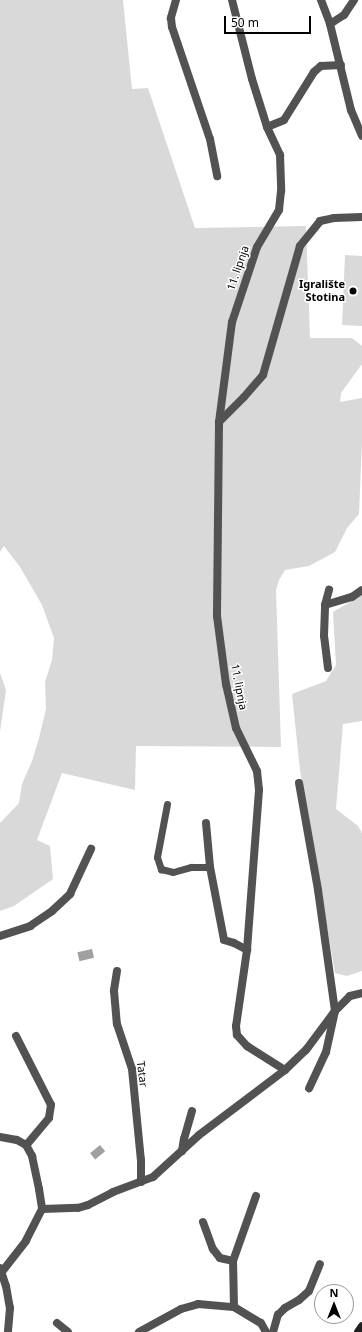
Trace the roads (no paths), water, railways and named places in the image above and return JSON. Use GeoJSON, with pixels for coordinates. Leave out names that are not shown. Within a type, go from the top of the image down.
{"type":"FeatureCollection","features":[{"type":"Feature","properties":{"kind":"street"},"geometry":{"type":"LineString","coordinates":[[176,0],[171,18],[172,27],[210,139],[216,176]]}},
{"type":"Feature","properties":{"kind":"street","name":"11. lipnja"},"geometry":{"type":"LineString","coordinates":[[232,0],[252,79],[267,127],[280,155],[281,190],[279,210],[257,247],[232,322],[219,422],[217,616],[226,684],[236,728],[257,771],[259,790],[247,950],[237,1012],[237,1035],[247,1046],[285,1070]]}},
{"type":"Feature","properties":{"kind":"street"},"geometry":{"type":"LineString","coordinates":[[321,0],[330,24],[351,110],[362,136]]}},
{"type":"Feature","properties":{"kind":"street"},"geometry":{"type":"LineString","coordinates":[[330,24],[344,15],[354,0]]}},
{"type":"Feature","properties":{"kind":"street"},"geometry":{"type":"LineString","coordinates":[[267,127],[284,120],[314,72],[321,66],[340,66]]}},
{"type":"Feature","properties":{"kind":"street"},"geometry":{"type":"LineString","coordinates":[[219,422],[263,375],[300,246],[320,221],[334,218],[362,217]]}},
{"type":"Feature","properties":{"kind":"street"},"geometry":{"type":"LineString","coordinates":[[328,668],[324,636],[325,605],[329,590]]}},
{"type":"Feature","properties":{"kind":"street"},"geometry":{"type":"LineString","coordinates":[[325,605],[352,597],[362,590]]}},
{"type":"Feature","properties":{"kind":"street"},"geometry":{"type":"LineString","coordinates":[[299,784],[319,896],[335,1011],[326,1052],[309,1088]]}},
{"type":"Feature","properties":{"kind":"street"},"geometry":{"type":"LineString","coordinates":[[206,824],[210,867],[224,940],[234,943],[247,950]]}},
{"type":"Feature","properties":{"kind":"street"},"geometry":{"type":"LineString","coordinates":[[0,936],[30,926],[52,911],[70,894],[91,850]]}},
{"type":"Feature","properties":{"kind":"street","name":"Tatar"},"geometry":{"type":"LineString","coordinates":[[117,971],[114,991],[117,1024],[132,1069],[141,1160],[140,1182]]}},
{"type":"Feature","properties":{"kind":"street"},"geometry":{"type":"LineString","coordinates":[[42,1209],[78,1208],[88,1205],[113,1192],[153,1177],[230,1111],[285,1070],[306,1050],[335,1011],[350,996],[362,993]]}},
{"type":"Feature","properties":{"kind":"street"},"geometry":{"type":"LineString","coordinates":[[16,1036],[51,1105],[49,1118],[26,1145]]}},
{"type":"Feature","properties":{"kind":"street"},"geometry":{"type":"LineString","coordinates":[[182,1151],[192,1111]]}},
{"type":"Feature","properties":{"kind":"street"},"geometry":{"type":"LineString","coordinates":[[0,1137],[17,1140],[26,1145],[32,1156],[42,1209],[26,1241],[1,1270],[10,1308],[8,1332]]}},
{"type":"Feature","properties":{"kind":"street"},"geometry":{"type":"LineString","coordinates":[[234,1307],[233,1262],[256,1196]]}},
{"type":"Feature","properties":{"kind":"street"},"geometry":{"type":"LineString","coordinates":[[203,1222],[213,1250],[220,1258],[233,1262]]}},
{"type":"Feature","properties":{"kind":"street"},"geometry":{"type":"LineString","coordinates":[[273,1332],[278,1316],[285,1308],[299,1300],[308,1291],[320,1264]]}},
{"type":"Feature","properties":{"kind":"street"},"geometry":{"type":"LineString","coordinates":[[138,1332],[181,1309],[198,1304],[234,1307],[261,1323],[266,1332]]}},
{"type":"Feature","properties":{"kind":"street"},"geometry":{"type":"LineString","coordinates":[[57,1323],[68,1332]]}},
{"type":"Feature","properties":{"kind":"street"},"geometry":{"type":"LineString","coordinates":[[358,1332],[362,1326]]}},
{"type":"Feature","properties":{"kind":"lane"},"geometry":{"type":"LineString","coordinates":[[167,804],[157,857],[161,869],[173,872],[191,867],[210,867]]}},
{"type":"Feature","properties":{"kind":"place","name":"Igralište Stotina"},"geometry":{"type":"Point","coordinates":[353,291]}}]}
